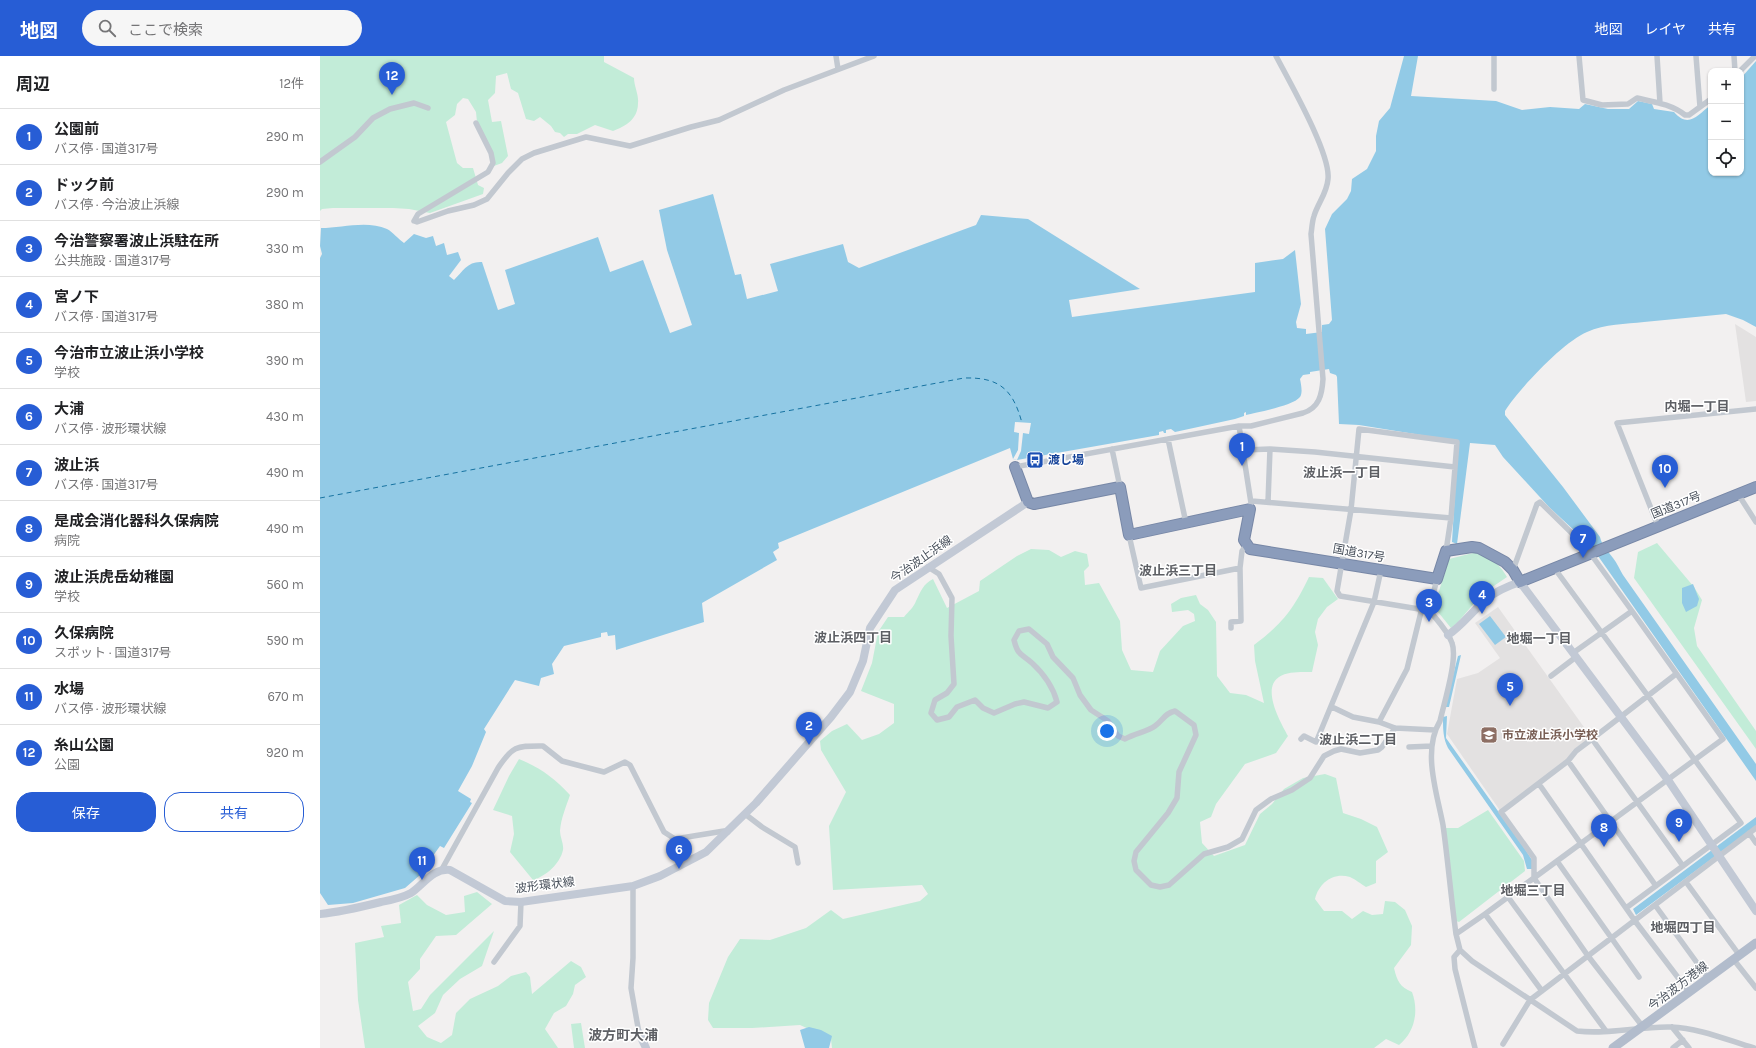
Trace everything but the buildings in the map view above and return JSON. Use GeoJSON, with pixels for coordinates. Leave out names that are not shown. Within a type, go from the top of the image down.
{"type":"FeatureCollection","features":[{"type":"Feature","properties":{"kind":"highway"},"geometry":{"type":"LineString","coordinates":[[1014,467],[1028,502],[1034,504],[1120,487],[1129,535],[1186,523],[1251,505],[1244,540],[1247,544]]}},
{"type":"Feature","properties":{"kind":"highway","name":"国道317号"},"geometry":{"type":"LineString","coordinates":[[1520,582],[1756,487]]}},
{"type":"Feature","properties":{"kind":"highway","name":"国道317号"},"geometry":{"type":"LineString","coordinates":[[1247,544],[1250,549],[1437,579]]}},
{"type":"Feature","properties":{"kind":"highway"},"geometry":{"type":"LineString","coordinates":[[1437,579],[1446,551],[1472,547],[1479,548],[1505,562],[1513,570],[1520,582]]}},
{"type":"Feature","properties":{"kind":"main road","name":"今治波止浜線"},"geometry":{"type":"LineString","coordinates":[[728,832],[831,717],[850,692],[863,661],[870,628],[895,590],[1028,502]]}},
{"type":"Feature","properties":{"kind":"main road"},"geometry":{"type":"LineString","coordinates":[[1448,635],[1487,598],[1501,589],[1520,582],[1668,780],[1756,911]]}},
{"type":"Feature","properties":{"kind":"main road","name":"波形環状線"},"geometry":{"type":"LineString","coordinates":[[442,869],[450,870],[505,901],[521,902],[633,886],[660,876],[694,859],[706,852],[728,832]]}},
{"type":"Feature","properties":{"kind":"main road"},"geometry":{"type":"LineString","coordinates":[[320,914],[354,909],[399,898],[410,893],[442,869]]}},
{"type":"Feature","properties":{"kind":"main road","name":"今治波方港線"},"geometry":{"type":"LineString","coordinates":[[1613,1048],[1756,943]]}},
{"type":"Feature","properties":{"kind":"main road"},"geometry":{"type":"LineString","coordinates":[[639,1033],[646,1048]]}},
{"type":"Feature","properties":{"kind":"street"},"geometry":{"type":"LineString","coordinates":[[836,56],[838,69]]}},
{"type":"Feature","properties":{"kind":"street"},"geometry":{"type":"LineString","coordinates":[[476,123],[491,152],[493,163],[488,172],[418,214],[414,221],[417,222],[448,211],[474,205],[487,199],[508,173],[522,159],[534,153],[586,137],[630,146],[719,120],[759,100],[771,97],[784,90],[874,56]]}},
{"type":"Feature","properties":{"kind":"street"},"geometry":{"type":"LineString","coordinates":[[1494,56],[1494,89]]}},
{"type":"Feature","properties":{"kind":"street"},"geometry":{"type":"LineString","coordinates":[[1579,56],[1583,100],[1602,105],[1628,104],[1637,98],[1660,103],[1677,109],[1685,115],[1689,114],[1708,101]]}},
{"type":"Feature","properties":{"kind":"street"},"geometry":{"type":"LineString","coordinates":[[1657,56],[1660,103]]}},
{"type":"Feature","properties":{"kind":"street"},"geometry":{"type":"LineString","coordinates":[[1696,56],[1700,107]]}},
{"type":"Feature","properties":{"kind":"street"},"geometry":{"type":"LineString","coordinates":[[1734,56],[1735,68]]}},
{"type":"Feature","properties":{"kind":"street"},"geometry":{"type":"LineString","coordinates":[[1743,68],[1755,56]]}},
{"type":"Feature","properties":{"kind":"street"},"geometry":{"type":"LineString","coordinates":[[1014,467],[1239,426],[1251,426],[1311,411],[1316,406],[1322,389],[1322,370],[1312,234],[1314,216],[1324,196],[1328,178],[1326,159],[1278,57]]}},
{"type":"Feature","properties":{"kind":"street"},"geometry":{"type":"LineString","coordinates":[[320,162],[355,137],[373,118],[390,109],[414,103],[428,108]]}},
{"type":"Feature","properties":{"kind":"street"},"geometry":{"type":"LineString","coordinates":[[1658,526],[1617,424],[1756,409]]}},
{"type":"Feature","properties":{"kind":"street"},"geometry":{"type":"LineString","coordinates":[[1239,426],[1244,450],[1251,505],[1268,502],[1451,518]]}},
{"type":"Feature","properties":{"kind":"street"},"geometry":{"type":"LineString","coordinates":[[1421,612],[1419,609],[1340,596],[1337,591],[1350,510],[1359,429],[1458,442],[1451,518],[1446,551]]}},
{"type":"Feature","properties":{"kind":"street"},"geometry":{"type":"LineString","coordinates":[[1168,439],[1186,523]]}},
{"type":"Feature","properties":{"kind":"street"},"geometry":{"type":"LineString","coordinates":[[1112,449],[1120,487]]}},
{"type":"Feature","properties":{"kind":"street"},"geometry":{"type":"LineString","coordinates":[[1244,450],[1270,449],[1356,456],[1455,467]]}},
{"type":"Feature","properties":{"kind":"street"},"geometry":{"type":"LineString","coordinates":[[1268,502],[1270,449]]}},
{"type":"Feature","properties":{"kind":"street"},"geometry":{"type":"LineString","coordinates":[[1738,494],[1756,522]]}},
{"type":"Feature","properties":{"kind":"street"},"geometry":{"type":"LineString","coordinates":[[1456,934],[1722,739],[1592,553],[1540,502],[1537,504],[1513,570]]}},
{"type":"Feature","properties":{"kind":"street"},"geometry":{"type":"LineString","coordinates":[[1129,535],[1141,588],[1240,568]]}},
{"type":"Feature","properties":{"kind":"street"},"geometry":{"type":"LineString","coordinates":[[1232,628],[1231,622],[1241,621],[1240,568],[1242,551],[1247,544]]}},
{"type":"Feature","properties":{"kind":"street"},"geometry":{"type":"LineString","coordinates":[[928,567],[939,574],[952,598],[951,636],[954,684],[946,693],[935,700],[931,713],[937,720],[950,717],[957,707],[975,700],[983,708],[994,713],[1015,704],[1024,702],[1048,708],[1057,702],[1053,688],[1033,664],[1016,651],[1014,640],[1019,631],[1029,629],[1047,644],[1053,657],[1073,678],[1080,695],[1092,710],[1108,721],[1118,736],[1125,739],[1135,733],[1146,731],[1155,726],[1167,713],[1175,711],[1194,725],[1196,735],[1179,772],[1177,798],[1168,812],[1136,852],[1134,861],[1136,870],[1151,885],[1160,887],[1169,885],[1204,854],[1228,847],[1242,839],[1256,810],[1271,799],[1292,790],[1310,778],[1324,756],[1341,749],[1360,752],[1378,750],[1382,747],[1395,728]]}},
{"type":"Feature","properties":{"kind":"street"},"geometry":{"type":"LineString","coordinates":[[1555,569],[1741,823],[1626,908]]}},
{"type":"Feature","properties":{"kind":"street"},"geometry":{"type":"LineString","coordinates":[[1301,739],[1304,736],[1316,742],[1332,707],[1374,602],[1381,570]]}},
{"type":"Feature","properties":{"kind":"street"},"geometry":{"type":"LineString","coordinates":[[1428,610],[1437,579]]}},
{"type":"Feature","properties":{"kind":"street"},"geometry":{"type":"LineString","coordinates":[[1421,612],[1428,610]]}},
{"type":"Feature","properties":{"kind":"street"},"geometry":{"type":"LineString","coordinates":[[1428,610],[1448,635],[1452,642],[1454,655],[1440,721],[1435,730],[1432,746],[1433,782],[1442,825],[1456,934],[1460,950],[1472,961],[1577,1031],[1591,1033],[1643,1027],[1688,1028],[1754,1048]]}},
{"type":"Feature","properties":{"kind":"street"},"geometry":{"type":"LineString","coordinates":[[1551,676],[1601,632],[1632,611]]}},
{"type":"Feature","properties":{"kind":"street"},"geometry":{"type":"LineString","coordinates":[[1379,722],[1407,669],[1421,612]]}},
{"type":"Feature","properties":{"kind":"street"},"geometry":{"type":"LineString","coordinates":[[1643,1027],[1588,956],[1534,878],[1534,858],[1501,812],[1539,784],[1568,761],[1576,751],[1676,674]]}},
{"type":"Feature","properties":{"kind":"street"},"geometry":{"type":"LineString","coordinates":[[1332,707],[1353,717],[1379,722],[1395,728],[1435,730]]}},
{"type":"Feature","properties":{"kind":"street"},"geometry":{"type":"LineString","coordinates":[[1592,739],[1682,866]]}},
{"type":"Feature","properties":{"kind":"street"},"geometry":{"type":"LineString","coordinates":[[442,869],[495,774],[506,756],[516,747],[543,746],[562,761],[604,772],[625,762],[630,765],[664,832],[675,839],[728,832]]}},
{"type":"Feature","properties":{"kind":"street"},"geometry":{"type":"LineString","coordinates":[[1409,747],[1432,746]]}},
{"type":"Feature","properties":{"kind":"street"},"geometry":{"type":"LineString","coordinates":[[1568,761],[1609,822],[1656,886]]}},
{"type":"Feature","properties":{"kind":"street"},"geometry":{"type":"LineString","coordinates":[[1539,784],[1582,842],[1635,921],[1689,992]]}},
{"type":"Feature","properties":{"kind":"street"},"geometry":{"type":"LineString","coordinates":[[745,814],[762,827],[795,847],[798,863]]}},
{"type":"Feature","properties":{"kind":"street"},"geometry":{"type":"LineString","coordinates":[[1503,1044],[1530,1000],[1756,828]]}},
{"type":"Feature","properties":{"kind":"street"},"geometry":{"type":"LineString","coordinates":[[1749,833],[1756,843]]}},
{"type":"Feature","properties":{"kind":"street"},"geometry":{"type":"LineString","coordinates":[[1557,861],[1639,977]]}},
{"type":"Feature","properties":{"kind":"street"},"geometry":{"type":"LineString","coordinates":[[1686,882],[1756,988]]}},
{"type":"Feature","properties":{"kind":"street"},"geometry":{"type":"LineString","coordinates":[[633,886],[633,958],[631,988],[639,1033]]}},
{"type":"Feature","properties":{"kind":"street"},"geometry":{"type":"LineString","coordinates":[[1508,897],[1606,1031]]}},
{"type":"Feature","properties":{"kind":"street"},"geometry":{"type":"LineString","coordinates":[[494,962],[520,926],[521,902]]}},
{"type":"Feature","properties":{"kind":"street"},"geometry":{"type":"LineString","coordinates":[[1655,905],[1708,978]]}},
{"type":"Feature","properties":{"kind":"street"},"geometry":{"type":"LineString","coordinates":[[1485,914],[1542,991]]}},
{"type":"Feature","properties":{"kind":"street"},"geometry":{"type":"LineString","coordinates":[[1460,950],[1454,958],[1455,970],[1475,1048]]}},
{"type":"Feature","properties":{"kind":"street"},"geometry":{"type":"LineString","coordinates":[[1672,1027],[1689,1048]]}},
{"type":"Feature","properties":{"kind":"street"},"geometry":{"type":"LineString","coordinates":[[1673,1048],[1683,1040]]}},
{"type":"Feature","properties":{"kind":"shaded area"},"geometry":{"type":"Polygon","coordinates":[[[1735,324],[1756,337],[1756,401],[1746,402],[1735,324]]]}},
{"type":"Feature","properties":{"kind":"shaded area"},"geometry":{"type":"Polygon","coordinates":[[[1498,607],[1591,737],[1573,750],[1565,762],[1501,812],[1447,734],[1457,679],[1478,673],[1500,658],[1475,623],[1498,607]]]}},
{"type":"Feature","properties":{"kind":"green space"},"geometry":{"type":"Polygon","coordinates":[[[320,56],[604,56],[604,62],[634,78],[638,97],[637,109],[634,118],[627,124],[613,131],[595,125],[577,134],[568,134],[564,137],[560,133],[555,132],[551,126],[540,117],[534,121],[526,119],[518,93],[511,89],[507,73],[496,76],[495,93],[488,100],[492,122],[501,121],[508,156],[502,163],[494,166],[477,122],[476,112],[468,99],[463,98],[457,104],[455,115],[446,122],[457,163],[463,168],[473,168],[478,185],[484,188],[483,194],[430,213],[393,208],[333,208],[322,209],[320,211],[320,56]]]}},
{"type":"Feature","properties":{"kind":"green space"},"geometry":{"type":"Polygon","coordinates":[[[1657,543],[1694,587],[1702,600],[1694,628],[1697,646],[1756,731],[1756,749],[1634,578],[1638,552],[1657,543]]]}},
{"type":"Feature","properties":{"kind":"green space"},"geometry":{"type":"Polygon","coordinates":[[[1031,549],[1049,550],[1061,557],[1075,551],[1087,554],[1089,566],[1084,571],[1085,585],[1099,583],[1120,621],[1122,650],[1131,670],[1153,672],[1160,651],[1183,626],[1195,621],[1194,614],[1188,610],[1172,612],[1171,604],[1181,598],[1196,595],[1200,604],[1208,610],[1216,622],[1217,676],[1230,693],[1246,695],[1264,703],[1255,661],[1254,645],[1280,623],[1298,598],[1309,577],[1323,578],[1338,599],[1327,607],[1318,619],[1315,632],[1318,645],[1312,672],[1295,672],[1283,675],[1274,682],[1272,689],[1272,698],[1277,715],[1288,736],[1276,753],[1245,764],[1216,804],[1211,817],[1200,822],[1202,843],[1214,856],[1245,845],[1260,814],[1272,804],[1284,789],[1303,778],[1325,774],[1336,778],[1343,813],[1361,819],[1377,827],[1388,852],[1376,861],[1376,883],[1366,887],[1350,877],[1338,876],[1323,884],[1315,899],[1324,911],[1342,911],[1352,919],[1363,911],[1372,915],[1383,914],[1385,901],[1395,902],[1405,910],[1412,926],[1411,945],[1394,968],[1396,977],[1400,983],[1412,992],[1415,1014],[1409,1034],[1399,1045],[1386,1039],[1374,1048],[832,1048],[831,1039],[800,1025],[752,1028],[713,1028],[708,1020],[709,1003],[728,957],[740,939],[770,940],[806,928],[831,910],[843,919],[920,901],[928,894],[922,885],[833,890],[829,826],[846,792],[821,750],[820,741],[832,731],[847,724],[862,740],[879,734],[894,723],[894,704],[861,691],[872,663],[878,632],[888,617],[904,617],[914,605],[921,591],[933,579],[947,608],[979,591],[980,581],[1017,556],[1031,549]]]}},
{"type":"Feature","properties":{"kind":"green space"},"geometry":{"type":"Polygon","coordinates":[[[1477,552],[1495,562],[1507,577],[1482,594],[1451,628],[1434,607],[1449,559],[1477,552]]]}},
{"type":"Feature","properties":{"kind":"green space"},"geometry":{"type":"Polygon","coordinates":[[[519,759],[547,774],[570,795],[561,826],[560,833],[563,850],[559,860],[552,869],[543,876],[533,880],[510,852],[514,834],[512,816],[493,810],[519,759]]]}},
{"type":"Feature","properties":{"kind":"green space"},"geometry":{"type":"Polygon","coordinates":[[[1488,810],[1524,861],[1525,871],[1459,922],[1456,921],[1445,828],[1458,828],[1488,810]]]}},
{"type":"Feature","properties":{"kind":"green space"},"geometry":{"type":"Polygon","coordinates":[[[477,892],[492,904],[456,935],[436,936],[420,959],[420,969],[408,982],[413,1011],[421,1009],[430,995],[494,931],[482,966],[460,979],[443,995],[435,1013],[418,1026],[427,1037],[441,1043],[452,1035],[456,1013],[470,999],[498,986],[511,976],[526,972],[530,977],[532,994],[571,961],[581,967],[586,977],[575,985],[573,994],[566,1006],[554,1013],[545,1029],[558,1048],[365,1048],[358,1000],[355,943],[384,937],[381,926],[401,923],[399,905],[417,895],[427,905],[446,915],[465,912],[464,896],[477,892]]]}},
{"type":"Feature","properties":{"kind":"green space"},"geometry":{"type":"Polygon","coordinates":[[[581,1023],[585,1048],[574,1048],[571,1024],[581,1023]]]}},
{"type":"Feature","properties":{"kind":"water"},"geometry":{"type":"Polygon","coordinates":[[[1404,56],[1418,56],[1411,96],[1496,101],[1522,110],[1550,107],[1579,109],[1585,104],[1608,109],[1629,109],[1638,101],[1652,104],[1654,109],[1674,112],[1679,117],[1689,120],[1693,119],[1708,107],[1708,176],[1744,176],[1744,75],[1756,61],[1756,327],[1743,320],[1726,314],[1616,325],[1594,329],[1577,337],[1566,345],[1542,367],[1520,391],[1505,411],[1505,415],[1563,487],[1600,537],[1604,546],[1623,575],[1756,764],[1756,781],[1591,546],[1549,507],[1503,457],[1495,445],[1470,443],[1457,544],[1452,542],[1458,441],[1359,425],[1339,424],[1337,377],[1336,375],[1330,373],[1329,369],[1310,372],[1310,374],[1303,375],[1300,379],[1302,388],[1301,395],[1296,400],[1283,406],[1246,415],[1246,412],[1244,413],[1244,416],[1235,419],[1175,432],[1171,429],[1166,430],[1166,433],[1163,431],[1159,432],[1159,435],[1017,460],[1013,459],[1010,448],[778,543],[779,548],[773,552],[777,560],[702,603],[704,622],[616,650],[615,635],[608,636],[607,632],[601,633],[601,637],[564,646],[552,664],[554,674],[541,678],[539,686],[515,680],[484,729],[486,732],[472,766],[458,791],[471,799],[470,802],[472,803],[444,848],[440,846],[430,860],[434,863],[405,888],[353,903],[328,905],[320,893],[321,228],[363,225],[379,226],[389,230],[404,243],[414,234],[426,238],[433,236],[436,246],[444,243],[447,255],[458,252],[461,260],[449,276],[454,280],[469,265],[482,262],[498,310],[515,304],[505,270],[598,237],[610,272],[643,260],[670,333],[692,325],[667,250],[659,210],[713,194],[735,275],[741,274],[747,299],[778,291],[770,264],[843,244],[848,262],[859,268],[976,225],[981,215],[1028,219],[1140,289],[1069,300],[1072,317],[1255,292],[1255,263],[1283,259],[1295,250],[1301,304],[1296,322],[1297,328],[1306,329],[1306,334],[1322,332],[1322,325],[1329,324],[1332,320],[1325,229],[1332,214],[1347,199],[1351,191],[1352,179],[1367,169],[1376,151],[1376,136],[1379,121],[1390,108],[1404,56]]]}},
{"type":"Feature","properties":{"kind":"water"},"geometry":{"type":"Polygon","coordinates":[[[1693,584],[1699,599],[1697,606],[1686,612],[1682,603],[1682,588],[1693,584]]]}},
{"type":"Feature","properties":{"kind":"water"},"geometry":{"type":"Polygon","coordinates":[[[1490,616],[1506,637],[1495,645],[1479,624],[1490,616]]]}},
{"type":"Feature","properties":{"kind":"water"},"geometry":{"type":"Polygon","coordinates":[[[1461,655],[1449,707],[1445,707],[1458,656],[1461,655]]]}},
{"type":"Feature","properties":{"kind":"water"},"geometry":{"type":"Polygon","coordinates":[[[1447,716],[1446,738],[1525,849],[1532,860],[1532,869],[1527,869],[1523,855],[1448,748],[1444,737],[1443,726],[1443,717],[1447,716]]]}},
{"type":"Feature","properties":{"kind":"water"},"geometry":{"type":"Polygon","coordinates":[[[1756,817],[1756,826],[1636,915],[1633,909],[1756,817]]]}},
{"type":"Feature","properties":{"kind":"water"},"geometry":{"type":"Polygon","coordinates":[[[809,1027],[821,1030],[832,1036],[829,1048],[805,1048],[800,1030],[809,1027]]]}},
{"type":"Feature","properties":{"kind":"pier"},"geometry":{"type":"Polygon","coordinates":[[[1015,422],[1031,423],[1029,434],[1023,433],[1021,451],[1017,460],[1013,459],[1018,450],[1019,433],[1014,432],[1015,422]]]}},
{"type":"Feature","properties":{"kind":"ferry route"},"geometry":{"type":"LineString","coordinates":[[320,498],[964,378],[987,380],[1003,387],[1014,401],[1022,423]]}},
{"type":"Feature","properties":{"kind":"place","name":"糸山公園"},"geometry":{"type":"Point","coordinates":[392,95]}},
{"type":"Feature","properties":{"kind":"place","name":"渡し場"},"geometry":{"type":"Point","coordinates":[1035,460]}},
{"type":"Feature","properties":{"kind":"place","name":"公園前"},"geometry":{"type":"Point","coordinates":[1242,466]}},
{"type":"Feature","properties":{"kind":"place","name":"久保病院"},"geometry":{"type":"Point","coordinates":[1665,488]}},
{"type":"Feature","properties":{"kind":"place","name":"波止浜"},"geometry":{"type":"Point","coordinates":[1583,558]}},
{"type":"Feature","properties":{"kind":"place","name":"宮ノ下"},"geometry":{"type":"Point","coordinates":[1482,614]}},
{"type":"Feature","properties":{"kind":"place","name":"今治警察署波止浜駐在所"},"geometry":{"type":"Point","coordinates":[1429,622]}},
{"type":"Feature","properties":{"kind":"place","name":"今治市立波止浜小学校"},"geometry":{"type":"Point","coordinates":[1510,706]}},
{"type":"Feature","properties":{"kind":"place","name":"市立波止浜小学校"},"geometry":{"type":"Point","coordinates":[1489,735]}},
{"type":"Feature","properties":{"kind":"place","name":"ドック前"},"geometry":{"type":"Point","coordinates":[809,745]}},
{"type":"Feature","properties":{"kind":"place","name":"波止浜虎岳幼稚園"},"geometry":{"type":"Point","coordinates":[1679,842]}},
{"type":"Feature","properties":{"kind":"place","name":"是成会消化器科久保病院"},"geometry":{"type":"Point","coordinates":[1604,847]}},
{"type":"Feature","properties":{"kind":"place","name":"大浦"},"geometry":{"type":"Point","coordinates":[679,869]}},
{"type":"Feature","properties":{"kind":"place","name":"水場"},"geometry":{"type":"Point","coordinates":[422,880]}},
{"type":"Feature","properties":{"kind":"district","name":"内堀一丁目"},"geometry":{"type":"Point","coordinates":[1697,406]}},
{"type":"Feature","properties":{"kind":"district","name":"波止浜一丁目"},"geometry":{"type":"Point","coordinates":[1342,472]}},
{"type":"Feature","properties":{"kind":"district","name":"波止浜三丁目"},"geometry":{"type":"Point","coordinates":[1178,570]}},
{"type":"Feature","properties":{"kind":"district","name":"波止浜四丁目"},"geometry":{"type":"Point","coordinates":[853,637]}},
{"type":"Feature","properties":{"kind":"district","name":"地堀一丁目"},"geometry":{"type":"Point","coordinates":[1539,638]}},
{"type":"Feature","properties":{"kind":"district","name":"波止浜二丁目"},"geometry":{"type":"Point","coordinates":[1358,739]}},
{"type":"Feature","properties":{"kind":"district","name":"地堀三丁目"},"geometry":{"type":"Point","coordinates":[1533,890]}},
{"type":"Feature","properties":{"kind":"district","name":"地堀四丁目"},"geometry":{"type":"Point","coordinates":[1683,927]}},
{"type":"Feature","properties":{"kind":"district","name":"波方町大浦"},"geometry":{"type":"Point","coordinates":[623,1035]}}]}
